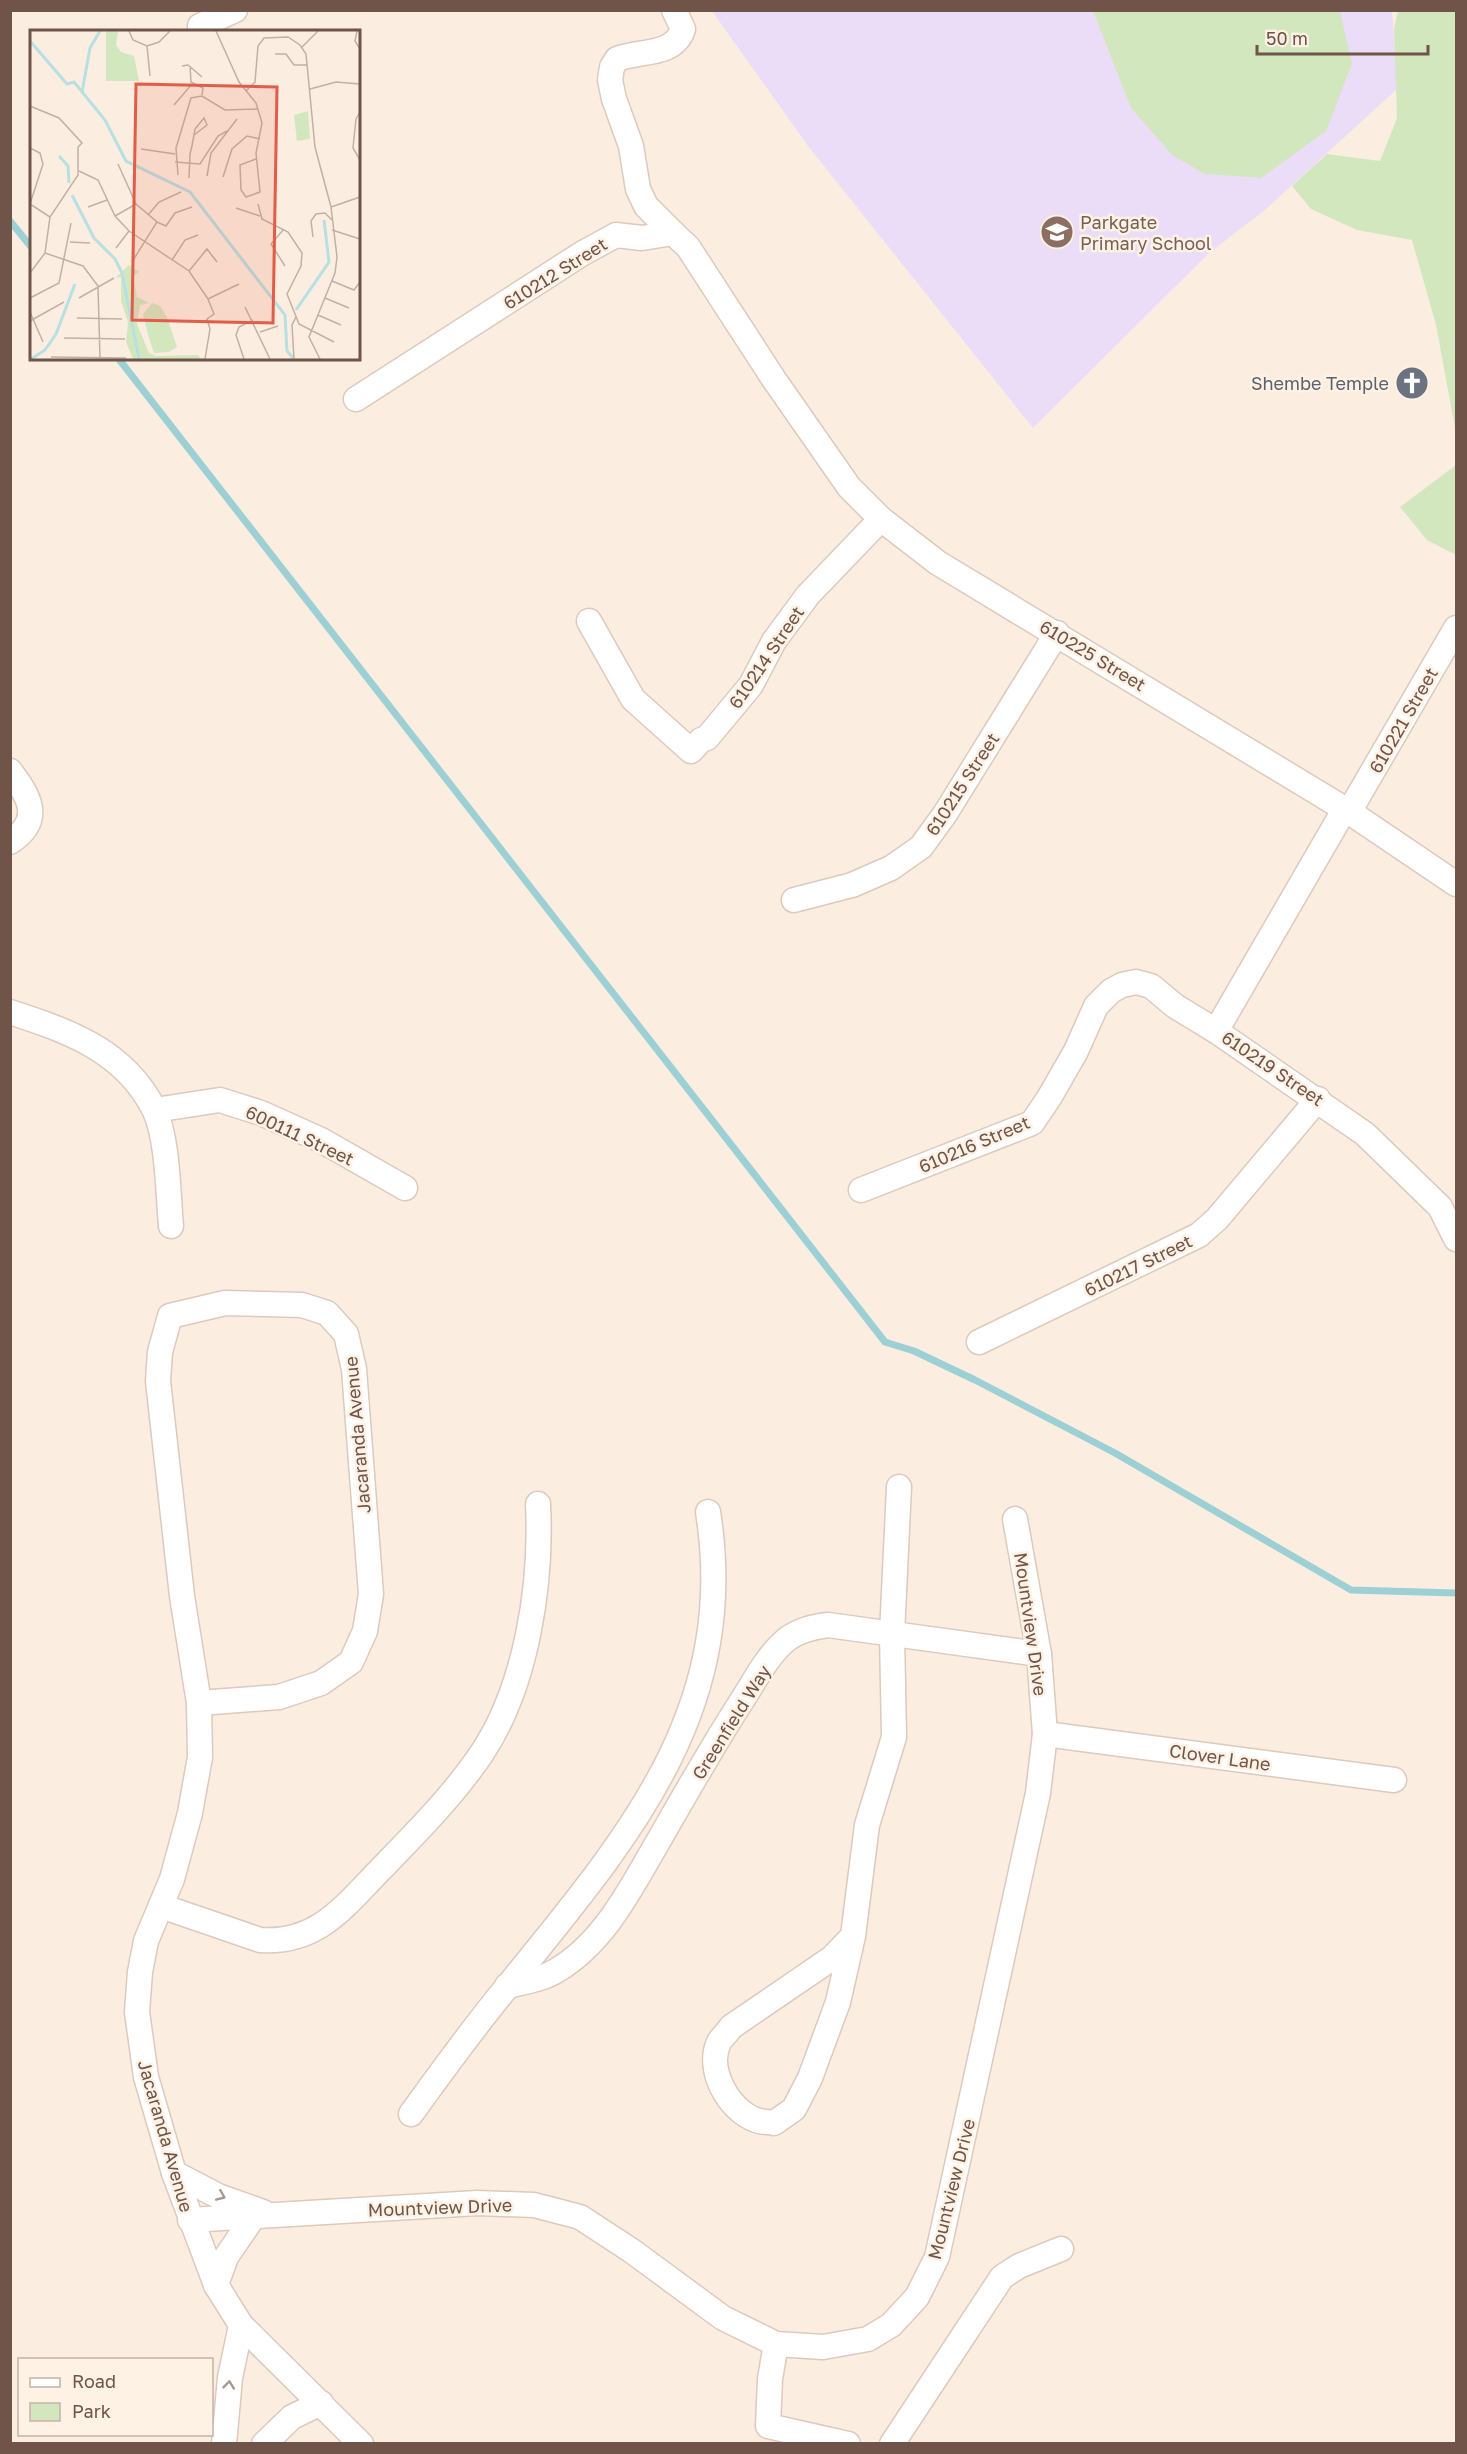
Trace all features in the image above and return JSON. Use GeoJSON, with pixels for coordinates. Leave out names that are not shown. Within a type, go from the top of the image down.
{"type":"FeatureCollection","features":[{"type":"Feature","properties":{"kind":"street"},"geometry":{"type":"LineString","coordinates":[[198,23],[235,10]]}},
{"type":"Feature","properties":{"kind":"street"},"geometry":{"type":"LineString","coordinates":[[673,233],[646,206],[638,189],[631,146],[614,99],[610,80],[612,67],[617,59],[657,51],[673,44],[681,37],[683,29],[674,10]]}},
{"type":"Feature","properties":{"kind":"street","name":"610225 Street"},"geometry":{"type":"LineString","coordinates":[[673,233],[688,247],[773,378],[849,487],[881,519],[938,563],[1349,812],[1456,884]]}},
{"type":"Feature","properties":{"kind":"street","name":"610212 Street"},"geometry":{"type":"LineString","coordinates":[[356,399],[583,253],[616,235],[642,238],[673,233]]}},
{"type":"Feature","properties":{"kind":"street","name":"610214 Street"},"geometry":{"type":"LineString","coordinates":[[589,621],[633,699],[691,751],[707,738],[739,701],[774,641],[808,595],[881,519]]}},
{"type":"Feature","properties":{"kind":"street","name":"610221 Street"},"geometry":{"type":"LineString","coordinates":[[1349,812],[1456,628]]}},
{"type":"Feature","properties":{"kind":"street","name":"610215 Street"},"geometry":{"type":"LineString","coordinates":[[794,900],[852,885],[891,868],[921,847],[945,814],[1057,633]]}},
{"type":"Feature","properties":{"kind":"street"},"geometry":{"type":"LineString","coordinates":[[10,771],[29,797],[31,816],[20,836],[10,842]]}},
{"type":"Feature","properties":{"kind":"street","name":"610219 Street"},"geometry":{"type":"LineString","coordinates":[[1349,812],[1343,812],[1216,1031],[1318,1099],[1448,1202],[1456,1239]]}},
{"type":"Feature","properties":{"kind":"street","name":"610216 Street"},"geometry":{"type":"LineString","coordinates":[[861,1190],[1032,1123],[1076,1051],[1096,1006],[1111,991],[1122,985],[1136,982],[1151,986],[1174,1006],[1216,1031]]}},
{"type":"Feature","properties":{"kind":"street"},"geometry":{"type":"LineString","coordinates":[[10,1012],[68,1031],[98,1046],[126,1071],[154,1110],[165,1157],[171,1226]]}},
{"type":"Feature","properties":{"kind":"street","name":"610217 Street"},"geometry":{"type":"LineString","coordinates":[[979,1342],[1199,1235],[1217,1219],[1318,1099]]}},
{"type":"Feature","properties":{"kind":"street","name":"600111 Street"},"geometry":{"type":"LineString","coordinates":[[154,1110],[219,1100],[230,1103],[261,1113],[321,1140],[405,1188]]}},
{"type":"Feature","properties":{"kind":"street","name":"Jacaranda Avenue"},"geometry":{"type":"LineString","coordinates":[[199,1703],[279,1697],[321,1683],[351,1662],[365,1631],[371,1594],[354,1369],[346,1334],[327,1313],[302,1305],[225,1303],[170,1316],[160,1352],[158,1381],[182,1596],[199,1703],[200,1757],[192,1802],[172,1878],[147,1941],[140,1972],[137,2012],[146,2077],[174,2173],[216,2285],[241,2325],[361,2444]]}},
{"type":"Feature","properties":{"kind":"street"},"geometry":{"type":"LineString","coordinates":[[853,1936],[832,1958],[731,2027],[719,2042],[715,2066],[719,2083],[735,2104],[755,2120],[774,2123],[794,2109],[810,2078],[838,2002],[853,1936],[867,1825],[894,1737],[892,1634],[899,1487]]}},
{"type":"Feature","properties":{"kind":"street"},"geometry":{"type":"LineString","coordinates":[[161,1906],[260,1940],[282,1941],[302,1936],[337,1914],[451,1795],[483,1752],[499,1721],[520,1668],[538,1573],[538,1504]]}},
{"type":"Feature","properties":{"kind":"street","name":"Greenfield Way"},"geometry":{"type":"LineString","coordinates":[[411,2114],[507,1986],[544,1944],[616,1848],[651,1797],[673,1753],[692,1703],[711,1637],[715,1592],[714,1547],[708,1512]]}},
{"type":"Feature","properties":{"kind":"street","name":"Mountview Drive"},"geometry":{"type":"LineString","coordinates":[[190,2220],[477,2203],[534,2205],[580,2217],[632,2251],[723,2318],[776,2344],[823,2347],[868,2339],[891,2325],[917,2297],[937,2256],[1038,1793],[1045,1734],[1039,1654],[1015,1519]]}},
{"type":"Feature","properties":{"kind":"street","name":"Greenfield Way"},"geometry":{"type":"LineString","coordinates":[[507,1986],[536,1980],[558,1970],[579,1955],[604,1928],[630,1889],[722,1732],[763,1669],[786,1640],[807,1628],[828,1625],[1039,1654]]}},
{"type":"Feature","properties":{"kind":"street","name":"Clover Lane"},"geometry":{"type":"LineString","coordinates":[[1045,1734],[1394,1780]]}},
{"type":"Feature","properties":{"kind":"street"},"geometry":{"type":"LineString","coordinates":[[174,2173],[261,2215],[226,2257],[216,2285]]}},
{"type":"Feature","properties":{"kind":"street"},"geometry":{"type":"LineString","coordinates":[[892,2444],[1002,2277],[1019,2266],[1061,2249]]}},
{"type":"Feature","properties":{"kind":"street"},"geometry":{"type":"LineString","coordinates":[[224,2444],[230,2378],[241,2325]]}},
{"type":"Feature","properties":{"kind":"street"},"geometry":{"type":"LineString","coordinates":[[776,2344],[770,2379],[768,2426],[848,2444]]}},
{"type":"Feature","properties":{"kind":"street"},"geometry":{"type":"LineString","coordinates":[[264,2444],[292,2417],[321,2403]]}},
{"type":"Feature","properties":{"kind":"shaded area","name":"Parkgate Primary School"},"geometry":{"type":"Polygon","coordinates":[[[712,11],[1392,11],[1398,88],[1265,210],[1209,253],[1033,428],[808,146],[712,11]]]}},
{"type":"Feature","properties":{"kind":"green space"},"geometry":{"type":"Polygon","coordinates":[[[1093,11],[1340,11],[1352,64],[1326,131],[1261,178],[1205,174],[1172,155],[1131,108],[1093,11]]]}},
{"type":"Feature","properties":{"kind":"green space"},"geometry":{"type":"Polygon","coordinates":[[[1398,11],[1456,11],[1456,433],[1436,325],[1412,240],[1357,230],[1311,209],[1292,186],[1327,154],[1380,161],[1397,118],[1394,29],[1398,11]]]}},
{"type":"Feature","properties":{"kind":"green space"},"geometry":{"type":"Polygon","coordinates":[[[1456,465],[1456,555],[1427,540],[1400,507],[1456,465]]]}},
{"type":"Feature","properties":{"kind":"waterway"},"geometry":{"type":"LineString","coordinates":[[10,221],[30,246]]}},
{"type":"Feature","properties":{"kind":"waterway"},"geometry":{"type":"LineString","coordinates":[[120,360],[885,1342],[914,1351],[975,1380],[1115,1453],[1351,1590],[1456,1593]]}},
{"type":"Feature","properties":{"kind":"place","name":"Parkgate Primary School"},"geometry":{"type":"Point","coordinates":[1057,232]}},
{"type":"Feature","properties":{"kind":"place","name":"Shembe Temple"},"geometry":{"type":"Point","coordinates":[1412,383]}}]}
